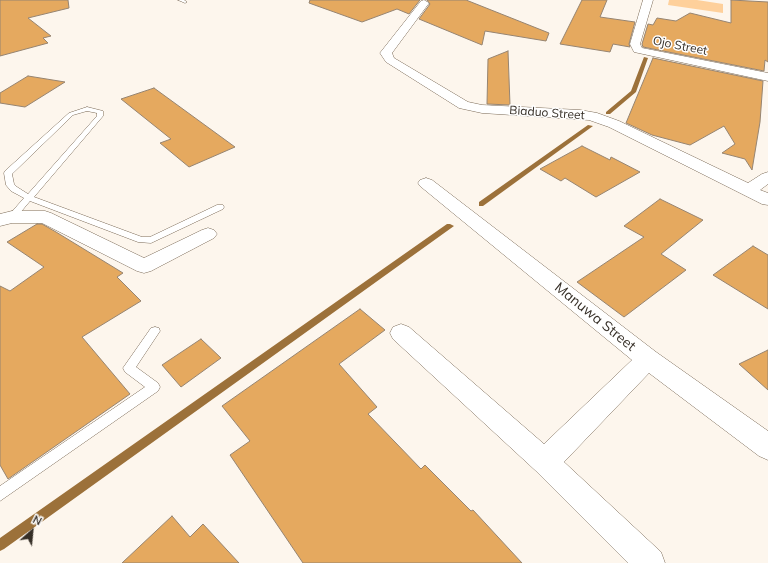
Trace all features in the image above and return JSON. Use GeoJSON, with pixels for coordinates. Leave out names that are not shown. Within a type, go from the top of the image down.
{"type":"FeatureCollection","features":[{"type":"Feature","properties":{"kind":"street","name":"Ojo Street"},"geometry":{"type":"LineString","coordinates":[[648,0],[635,44],[638,50],[768,77]]}},
{"type":"Feature","properties":{"kind":"street","name":"Biaduo Street"},"geometry":{"type":"LineString","coordinates":[[424,3],[386,53],[390,60],[464,105],[482,109],[580,114],[592,116],[614,124],[768,200]]}},
{"type":"Feature","properties":{"kind":"street"},"geometry":{"type":"LineString","coordinates":[[749,190],[768,177]]}},
{"type":"Feature","properties":{"kind":"street","name":"Manuwa Street"},"geometry":{"type":"LineString","coordinates":[[426,183],[648,359],[768,447]]}},
{"type":"Feature","properties":{"kind":"street"},"geometry":{"type":"LineString","coordinates":[[6,219],[45,217],[144,266],[208,234]]}},
{"type":"Feature","properties":{"kind":"street"},"geometry":{"type":"LineString","coordinates":[[401,333],[545,462],[650,563]]}},
{"type":"Feature","properties":{"kind":"street"},"geometry":{"type":"LineString","coordinates":[[545,462],[648,359]]}},
{"type":"Feature","properties":{"kind":"lane"},"geometry":{"type":"LineString","coordinates":[[6,219],[29,198],[94,123],[101,112],[86,109],[70,114],[8,173],[10,184],[14,189],[29,198],[141,240],[151,240],[220,207]]}},
{"type":"Feature","properties":{"kind":"lane"},"geometry":{"type":"LineString","coordinates":[[0,494],[154,387],[129,368],[155,331]]}},
{"type":"Feature","properties":{"kind":"shaded area"},"geometry":{"type":"Polygon","coordinates":[[[669,0],[697,0],[723,4],[723,13],[668,5],[669,0]]]}},
{"type":"Feature","properties":{"kind":"building"},"geometry":{"type":"Polygon","coordinates":[[[0,0],[68,0],[69,8],[28,18],[51,36],[43,38],[48,43],[0,56],[0,0]]]}},
{"type":"Feature","properties":{"kind":"building"},"geometry":{"type":"Polygon","coordinates":[[[310,0],[420,0],[409,14],[397,9],[362,22],[309,3],[310,0]]]}},
{"type":"Feature","properties":{"kind":"building"},"geometry":{"type":"Polygon","coordinates":[[[427,0],[466,0],[549,33],[546,41],[485,31],[482,45],[419,19],[430,4],[427,0]]]}},
{"type":"Feature","properties":{"kind":"building"},"geometry":{"type":"Polygon","coordinates":[[[582,0],[607,0],[600,17],[635,22],[629,44],[630,47],[613,44],[610,52],[560,44],[582,0]]]}},
{"type":"Feature","properties":{"kind":"building"},"geometry":{"type":"Polygon","coordinates":[[[731,0],[768,2],[768,62],[765,60],[764,71],[643,47],[642,44],[648,24],[653,25],[657,18],[676,21],[690,13],[731,23],[731,0]]]}},
{"type":"Feature","properties":{"kind":"building"},"geometry":{"type":"Polygon","coordinates":[[[508,51],[510,105],[487,104],[488,59],[508,51]]]}},
{"type":"Feature","properties":{"kind":"building"},"geometry":{"type":"Polygon","coordinates":[[[653,58],[763,81],[760,122],[752,170],[745,159],[722,153],[735,144],[724,126],[690,145],[652,135],[626,123],[653,58]]]}},
{"type":"Feature","properties":{"kind":"building"},"geometry":{"type":"Polygon","coordinates":[[[28,76],[65,82],[25,107],[0,103],[0,93],[28,76]]]}},
{"type":"Feature","properties":{"kind":"building"},"geometry":{"type":"Polygon","coordinates":[[[154,88],[235,147],[189,167],[160,143],[171,139],[121,99],[154,88]]]}},
{"type":"Feature","properties":{"kind":"building"},"geometry":{"type":"Polygon","coordinates":[[[582,146],[610,160],[611,157],[640,172],[596,197],[565,178],[561,181],[540,169],[582,146]]]}},
{"type":"Feature","properties":{"kind":"building"},"geometry":{"type":"Polygon","coordinates":[[[660,199],[703,220],[661,254],[686,270],[624,317],[577,282],[644,237],[624,226],[660,199]]]}},
{"type":"Feature","properties":{"kind":"building"},"geometry":{"type":"Polygon","coordinates":[[[37,224],[42,224],[123,273],[117,277],[141,301],[82,337],[130,394],[8,479],[0,465],[0,286],[10,291],[44,267],[7,242],[37,224]]]}},
{"type":"Feature","properties":{"kind":"building"},"geometry":{"type":"Polygon","coordinates":[[[753,246],[768,255],[768,309],[713,275],[753,246]]]}},
{"type":"Feature","properties":{"kind":"building"},"geometry":{"type":"Polygon","coordinates":[[[360,309],[385,330],[339,364],[377,407],[368,414],[421,469],[425,465],[471,511],[473,510],[522,563],[303,563],[230,455],[250,441],[222,406],[360,309]]]}},
{"type":"Feature","properties":{"kind":"building"},"geometry":{"type":"Polygon","coordinates":[[[201,339],[221,358],[181,387],[162,365],[201,339]]]}},
{"type":"Feature","properties":{"kind":"building"},"geometry":{"type":"Polygon","coordinates":[[[768,350],[768,390],[739,364],[768,350]]]}},
{"type":"Feature","properties":{"kind":"building"},"geometry":{"type":"Polygon","coordinates":[[[172,516],[190,537],[203,524],[239,563],[122,563],[172,516]]]}},
{"type":"Feature","properties":{"kind":"waterway"},"geometry":{"type":"LineString","coordinates":[[608,113],[633,92],[646,58]]}},
{"type":"Feature","properties":{"kind":"waterway"},"geometry":{"type":"LineString","coordinates":[[481,204],[590,126]]}},
{"type":"Feature","properties":{"kind":"waterway"},"geometry":{"type":"LineString","coordinates":[[0,545],[450,226]]}}]}
